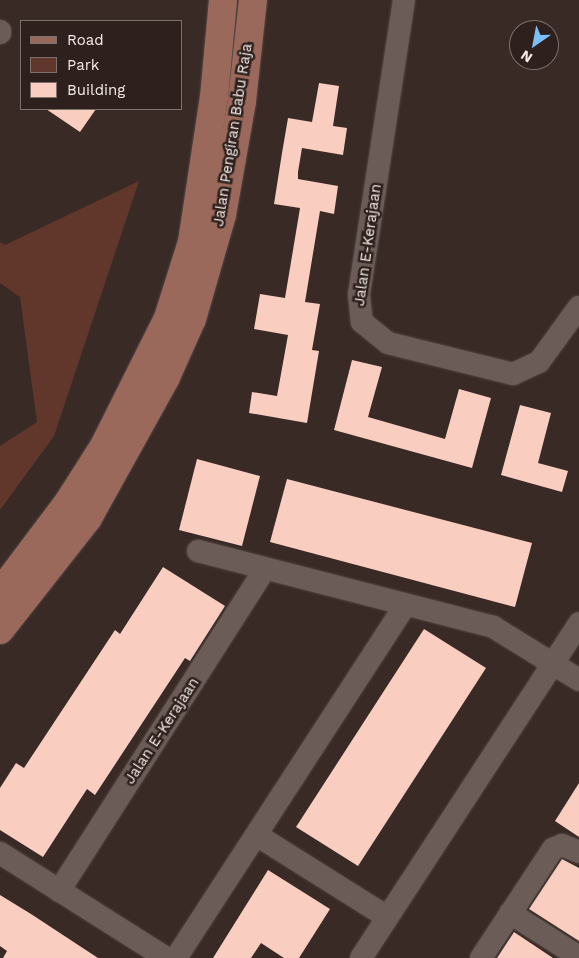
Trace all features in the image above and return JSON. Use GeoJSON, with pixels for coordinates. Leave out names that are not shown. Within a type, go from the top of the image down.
{"type":"FeatureCollection","features":[{"type":"Feature","properties":{"kind":"main road","name":"Jalan Pengiran Babu Raja"},"geometry":{"type":"LineString","coordinates":[[0,593],[69,501],[104,446],[168,318],[192,242],[213,106],[224,0]]}},
{"type":"Feature","properties":{"kind":"main road","name":"Jalan Pengiran Babu Raja"},"geometry":{"type":"LineString","coordinates":[[0,630],[88,518],[166,377],[192,318],[222,215],[242,101],[253,0]]}},
{"type":"Feature","properties":{"kind":"street","name":"Jalan E-Kerajaan"},"geometry":{"type":"LineString","coordinates":[[404,0],[358,295],[362,322],[388,343],[513,374],[539,362],[579,307]]}},
{"type":"Feature","properties":{"kind":"street"},"geometry":{"type":"LineString","coordinates":[[198,551],[264,571],[492,627],[579,680]]}},
{"type":"Feature","properties":{"kind":"street","name":"Jalan E-Kerajaan"},"geometry":{"type":"LineString","coordinates":[[59,891],[264,571]]}},
{"type":"Feature","properties":{"kind":"street"},"geometry":{"type":"LineString","coordinates":[[176,958],[258,836],[405,605]]}},
{"type":"Feature","properties":{"kind":"street"},"geometry":{"type":"LineString","coordinates":[[361,958],[579,623]]}},
{"type":"Feature","properties":{"kind":"street"},"geometry":{"type":"LineString","coordinates":[[258,836],[387,918]]}},
{"type":"Feature","properties":{"kind":"street"},"geometry":{"type":"LineString","coordinates":[[481,958],[553,849],[562,845],[579,852]]}},
{"type":"Feature","properties":{"kind":"street"},"geometry":{"type":"LineString","coordinates":[[0,853],[166,958]]}},
{"type":"Feature","properties":{"kind":"street"},"geometry":{"type":"LineString","coordinates":[[510,913],[579,958]]}},
{"type":"Feature","properties":{"kind":"green space"},"geometry":{"type":"Polygon","coordinates":[[[139,181],[54,436],[0,510],[0,446],[37,422],[20,297],[0,283],[0,242],[5,245],[139,181]]]}},
{"type":"Feature","properties":{"kind":"building"},"geometry":{"type":"Polygon","coordinates":[[[319,83],[339,86],[333,126],[347,128],[343,155],[302,148],[298,172],[298,179],[338,186],[334,214],[320,211],[305,302],[320,304],[312,350],[319,351],[307,423],[249,413],[252,392],[277,396],[288,335],[254,329],[260,294],[285,298],[300,208],[274,204],[282,153],[288,118],[312,122],[319,83]]]}},
{"type":"Feature","properties":{"kind":"building"},"geometry":{"type":"Polygon","coordinates":[[[47,110],[95,110],[80,132],[47,110]]]}},
{"type":"Feature","properties":{"kind":"building"},"geometry":{"type":"Polygon","coordinates":[[[352,360],[382,367],[368,417],[445,439],[459,389],[491,398],[472,468],[334,430],[352,360]]]}},
{"type":"Feature","properties":{"kind":"building"},"geometry":{"type":"Polygon","coordinates":[[[520,405],[551,413],[538,463],[568,471],[562,492],[501,475],[520,405]]]}},
{"type":"Feature","properties":{"kind":"building"},"geometry":{"type":"Polygon","coordinates":[[[197,459],[260,476],[242,546],[179,530],[197,459]]]}},
{"type":"Feature","properties":{"kind":"building"},"geometry":{"type":"Polygon","coordinates":[[[287,479],[532,543],[515,607],[270,542],[287,479]]]}},
{"type":"Feature","properties":{"kind":"building"},"geometry":{"type":"Polygon","coordinates":[[[163,567],[225,606],[190,661],[185,658],[95,795],[87,789],[43,857],[0,830],[0,788],[16,763],[24,768],[115,630],[120,634],[163,567]]]}},
{"type":"Feature","properties":{"kind":"building"},"geometry":{"type":"Polygon","coordinates":[[[424,629],[486,668],[358,866],[296,827],[424,629]]]}},
{"type":"Feature","properties":{"kind":"building"},"geometry":{"type":"Polygon","coordinates":[[[579,783],[579,837],[555,821],[579,783]]]}},
{"type":"Feature","properties":{"kind":"building"},"geometry":{"type":"Polygon","coordinates":[[[562,859],[579,868],[579,941],[529,909],[562,859]]]}},
{"type":"Feature","properties":{"kind":"building"},"geometry":{"type":"Polygon","coordinates":[[[268,870],[330,909],[299,958],[284,958],[261,943],[251,958],[213,958],[268,870]]]}},
{"type":"Feature","properties":{"kind":"building"},"geometry":{"type":"Polygon","coordinates":[[[0,895],[98,958],[3,958],[7,951],[0,946],[0,895]]]}},
{"type":"Feature","properties":{"kind":"building"},"geometry":{"type":"Polygon","coordinates":[[[514,932],[553,958],[497,958],[514,932]]]}}]}
